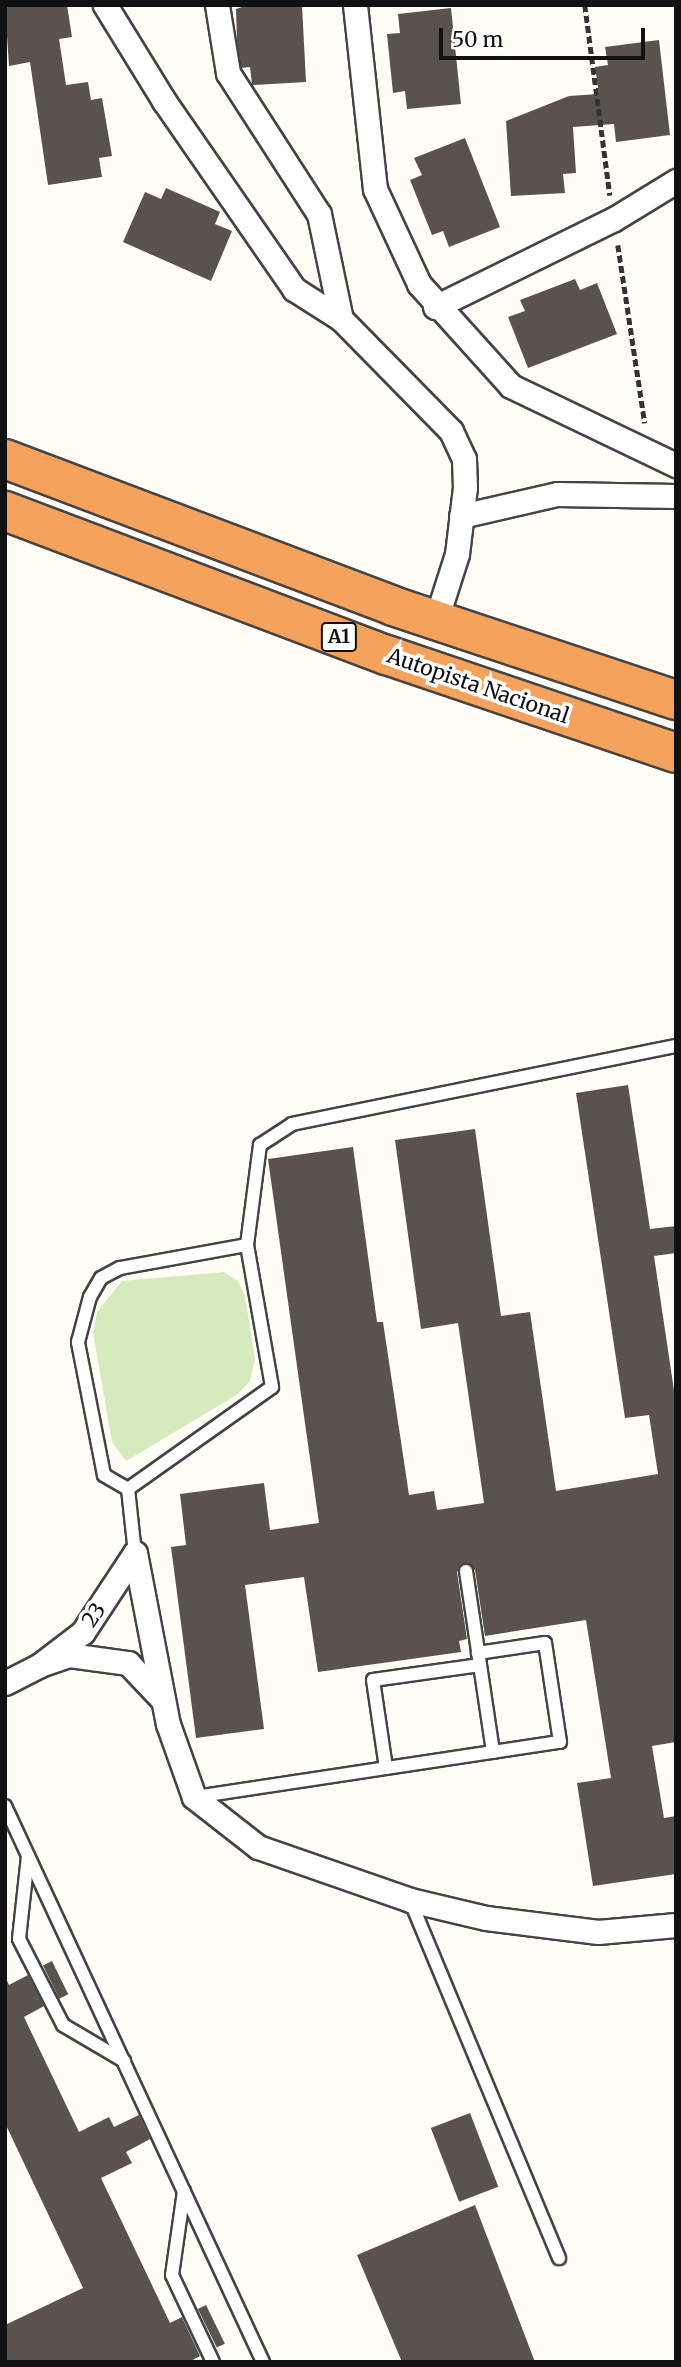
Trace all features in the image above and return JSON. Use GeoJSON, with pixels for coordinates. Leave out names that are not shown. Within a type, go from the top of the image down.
{"type":"FeatureCollection","features":[{"type":"Feature","properties":{"kind":"highway","name":"A1"},"geometry":{"type":"LineString","coordinates":[[5,460],[436,620],[676,700]]}},
{"type":"Feature","properties":{"kind":"highway","name":"Autopista Nacional"},"geometry":{"type":"LineString","coordinates":[[5,512],[387,655],[676,753]]}},
{"type":"Feature","properties":{"kind":"street"},"geometry":{"type":"LineString","coordinates":[[105,5],[164,102],[294,289],[341,319],[451,431],[464,459],[461,516],[457,554],[436,620]]}},
{"type":"Feature","properties":{"kind":"street"},"geometry":{"type":"LineString","coordinates":[[217,5],[228,73],[319,214],[341,319]]}},
{"type":"Feature","properties":{"kind":"street"},"geometry":{"type":"LineString","coordinates":[[355,5],[375,189],[419,284],[435,307],[511,386],[676,465]]}},
{"type":"Feature","properties":{"kind":"street"},"geometry":{"type":"LineString","coordinates":[[435,307],[614,219],[676,181]]}},
{"type":"Feature","properties":{"kind":"street"},"geometry":{"type":"LineString","coordinates":[[461,516],[557,494],[676,496]]}},
{"type":"Feature","properties":{"kind":"street"},"geometry":{"type":"LineString","coordinates":[[135,1553],[163,1700],[194,1797],[258,1847],[410,1900],[486,1918],[598,1932],[676,1925]]}},
{"type":"Feature","properties":{"kind":"street","name":"23"},"geometry":{"type":"LineString","coordinates":[[40,1665],[83,1632],[135,1553]]}},
{"type":"Feature","properties":{"kind":"street","name":"23"},"geometry":{"type":"LineString","coordinates":[[5,1683],[40,1665],[69,1655],[128,1663],[163,1700]]}},
{"type":"Feature","properties":{"kind":"lane"},"geometry":{"type":"LineString","coordinates":[[128,1489],[272,1387],[247,1245],[260,1145],[292,1124],[676,1046]]}},
{"type":"Feature","properties":{"kind":"lane"},"geometry":{"type":"LineString","coordinates":[[128,1489],[104,1475],[101,1461],[78,1342],[90,1297],[101,1278],[120,1268],[247,1245]]}},
{"type":"Feature","properties":{"kind":"lane"},"geometry":{"type":"LineString","coordinates":[[128,1489],[135,1553]]}},
{"type":"Feature","properties":{"kind":"lane"},"geometry":{"type":"LineString","coordinates":[[466,1571],[493,1752]]}},
{"type":"Feature","properties":{"kind":"lane"},"geometry":{"type":"LineString","coordinates":[[194,1797],[560,1742],[545,1643],[373,1680],[386,1768]]}},
{"type":"Feature","properties":{"kind":"lane"},"geometry":{"type":"LineString","coordinates":[[5,1806],[263,2362]]}},
{"type":"Feature","properties":{"kind":"lane"},"geometry":{"type":"LineString","coordinates":[[28,1855],[19,1939],[63,2025],[124,2061]]}},
{"type":"Feature","properties":{"kind":"lane"},"geometry":{"type":"LineString","coordinates":[[410,1900],[559,2258]]}},
{"type":"Feature","properties":{"kind":"lane"},"geometry":{"type":"LineString","coordinates":[[184,2191],[172,2275],[213,2362]]}},
{"type":"Feature","properties":{"kind":"green space"},"geometry":{"type":"Polygon","coordinates":[[[224,1272],[238,1281],[245,1296],[255,1359],[250,1381],[238,1394],[126,1461],[112,1442],[93,1333],[97,1312],[122,1281],[224,1272]]]}},
{"type":"Feature","properties":{"kind":"building"},"geometry":{"type":"Polygon","coordinates":[[[5,5],[67,5],[72,37],[59,39],[66,85],[88,82],[91,100],[102,98],[112,156],[99,158],[102,177],[48,185],[30,62],[9,66],[5,5]]]}},
{"type":"Feature","properties":{"kind":"building"},"geometry":{"type":"Polygon","coordinates":[[[248,5],[302,5],[306,82],[252,85],[250,67],[241,68],[237,42],[236,9],[248,5]]]}},
{"type":"Feature","properties":{"kind":"building"},"geometry":{"type":"Polygon","coordinates":[[[451,8],[461,104],[407,109],[405,91],[393,93],[387,34],[400,33],[398,14],[451,8]]]}},
{"type":"Feature","properties":{"kind":"building"},"geometry":{"type":"Polygon","coordinates":[[[659,40],[670,135],[616,142],[614,124],[573,127],[576,173],[563,174],[565,193],[511,196],[506,121],[569,96],[599,94],[595,67],[608,65],[605,47],[659,40]]]}},
{"type":"Feature","properties":{"kind":"building"},"geometry":{"type":"Polygon","coordinates":[[[465,138],[500,227],[449,247],[443,231],[432,235],[410,180],[422,175],[414,158],[465,138]]]}},
{"type":"Feature","properties":{"kind":"building"},"geometry":{"type":"Polygon","coordinates":[[[166,188],[220,212],[215,224],[232,231],[211,281],[123,242],[145,192],[161,199],[166,188]]]}},
{"type":"Feature","properties":{"kind":"building"},"geometry":{"type":"Polygon","coordinates":[[[575,279],[580,290],[597,283],[617,334],[528,368],[508,317],[525,311],[520,300],[575,279]]]}},
{"type":"Feature","properties":{"kind":"building"},"geometry":{"type":"Polygon","coordinates":[[[628,1085],[650,1229],[676,1226],[676,1253],[654,1256],[676,1404],[676,1742],[652,1746],[664,1818],[676,1816],[676,1874],[593,1886],[577,1783],[611,1778],[586,1620],[485,1636],[475,1570],[464,1563],[457,1572],[467,1639],[459,1641],[461,1652],[318,1672],[304,1577],[245,1585],[264,1729],[196,1738],[171,1547],[186,1545],[180,1494],[264,1483],[270,1530],[319,1523],[268,1159],[353,1147],[377,1322],[383,1322],[409,1495],[434,1491],[437,1510],[484,1503],[458,1323],[421,1329],[395,1140],[475,1129],[501,1316],[530,1312],[556,1491],[658,1474],[649,1415],[625,1418],[576,1093],[628,1085]]]}},
{"type":"Feature","properties":{"kind":"building"},"geometry":{"type":"Polygon","coordinates":[[[52,1961],[68,1994],[59,1999],[43,1965],[52,1961]]]}},
{"type":"Feature","properties":{"kind":"building"},"geometry":{"type":"Polygon","coordinates":[[[28,1975],[44,2006],[24,2017],[79,2132],[109,2117],[114,2127],[139,2115],[150,2139],[126,2152],[132,2163],[101,2178],[170,2323],[182,2317],[200,2356],[189,2362],[5,2362],[5,2325],[83,2288],[5,2123],[5,1976],[9,1985],[28,1975]]]}},
{"type":"Feature","properties":{"kind":"building"},"geometry":{"type":"Polygon","coordinates":[[[470,2113],[498,2187],[459,2202],[431,2128],[470,2113]]]}},
{"type":"Feature","properties":{"kind":"building"},"geometry":{"type":"Polygon","coordinates":[[[475,2205],[535,2362],[402,2362],[357,2255],[475,2205]]]}},
{"type":"Feature","properties":{"kind":"building"},"geometry":{"type":"Polygon","coordinates":[[[206,2305],[225,2344],[217,2348],[198,2309],[206,2305]]]}}]}
